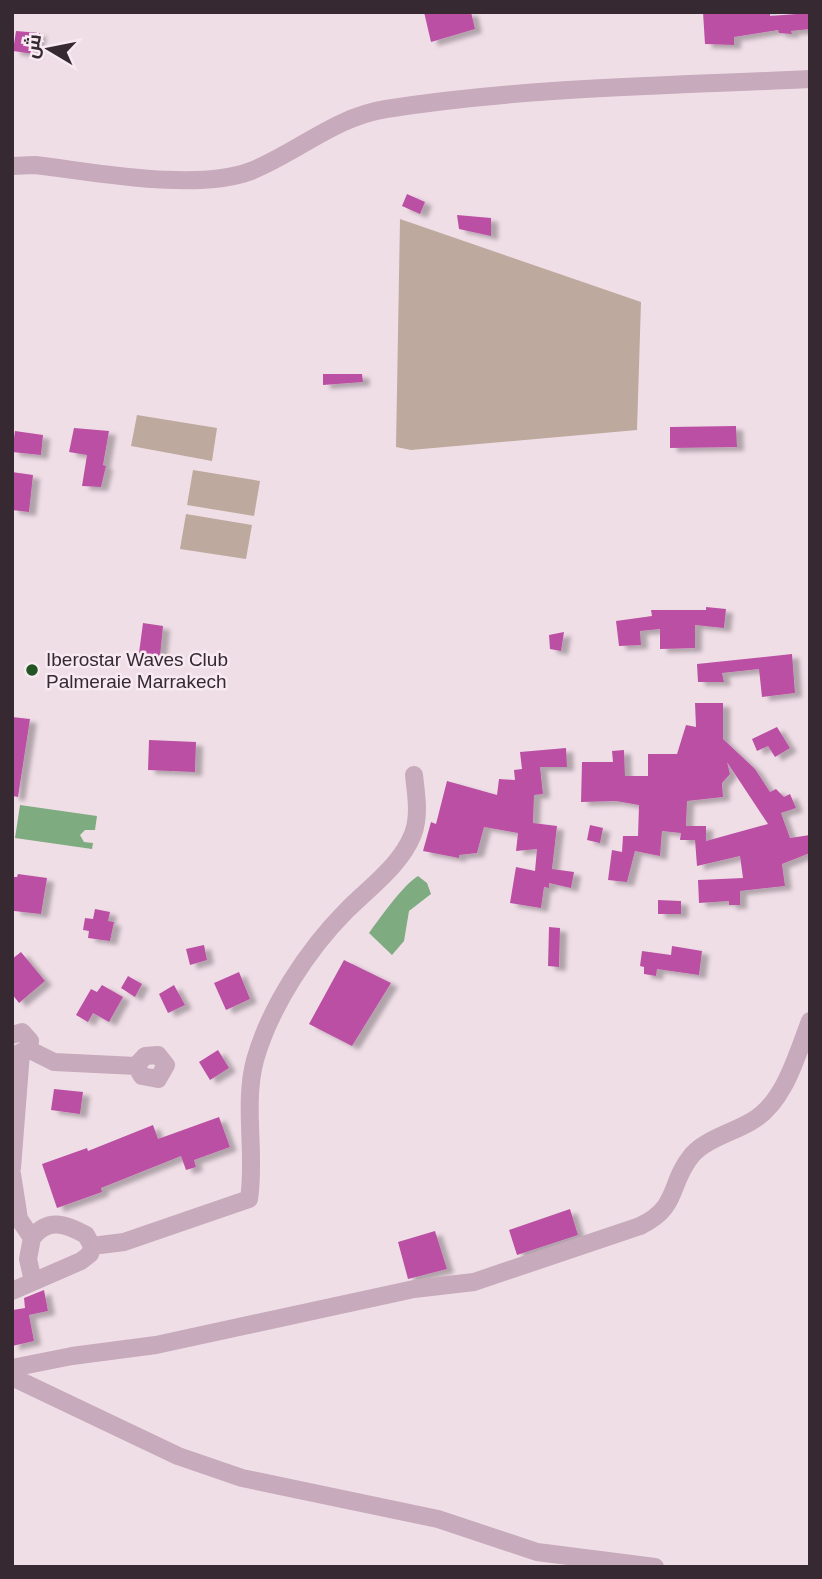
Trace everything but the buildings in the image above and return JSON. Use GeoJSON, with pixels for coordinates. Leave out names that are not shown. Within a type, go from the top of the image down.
{"type":"FeatureCollection","features":[{"type":"Feature","properties":{"kind":"street"},"geometry":{"type":"LineString","coordinates":[[12,166],[35,165],[185,181],[248,172],[339,124],[383,109],[540,93],[810,79]]}},
{"type":"Feature","properties":{"kind":"street"},"geometry":{"type":"LineString","coordinates":[[92,1246],[124,1242],[249,1199],[250,1115],[255,1060],[294,976],[315,943],[387,871],[407,845],[416,821],[414,775]]}},
{"type":"Feature","properties":{"kind":"street"},"geometry":{"type":"LineString","coordinates":[[12,1368],[72,1356],[156,1345],[414,1289],[474,1282],[640,1226],[664,1212],[687,1163],[697,1150],[766,1112],[789,1073],[810,1021]]}},
{"type":"Feature","properties":{"kind":"street"},"geometry":{"type":"LineString","coordinates":[[12,1035],[26,1034],[30,1041],[20,1051],[12,1168]]}},
{"type":"Feature","properties":{"kind":"street"},"geometry":{"type":"LineString","coordinates":[[20,1051],[54,1062],[136,1066]]}},
{"type":"Feature","properties":{"kind":"street"},"geometry":{"type":"LineString","coordinates":[[12,1174],[19,1219],[32,1238]]}},
{"type":"Feature","properties":{"kind":"street"},"geometry":{"type":"LineString","coordinates":[[12,1291],[81,1261],[90,1254],[92,1246],[86,1235],[59,1224],[40,1228],[32,1238],[28,1259],[33,1281]]}},
{"type":"Feature","properties":{"kind":"street"},"geometry":{"type":"LineString","coordinates":[[12,1377],[178,1456],[242,1478],[438,1519],[537,1552],[655,1567]]}},
{"type":"Feature","properties":{"kind":"shaded area"},"geometry":{"type":"Polygon","coordinates":[[[400,219],[641,302],[637,430],[411,450],[396,447],[400,219]]]}},
{"type":"Feature","properties":{"kind":"shaded area"},"geometry":{"type":"Polygon","coordinates":[[[137,415],[217,428],[212,461],[131,446],[137,415]]]}},
{"type":"Feature","properties":{"kind":"shaded area"},"geometry":{"type":"Polygon","coordinates":[[[193,470],[260,481],[254,516],[187,505],[193,470]]]}},
{"type":"Feature","properties":{"kind":"shaded area"},"geometry":{"type":"Polygon","coordinates":[[[186,514],[252,525],[246,559],[180,549],[186,514]]]}},
{"type":"Feature","properties":{"kind":"shaded area"},"geometry":{"type":"Polygon","coordinates":[[[20,805],[97,816],[95,830],[85,830],[80,835],[84,842],[93,843],[92,849],[15,838],[20,805]]]}},
{"type":"Feature","properties":{"kind":"shaded area"},"geometry":{"type":"Polygon","coordinates":[[[418,876],[427,883],[431,894],[409,911],[404,941],[392,955],[369,933],[399,894],[418,876]]]}},
{"type":"Feature","properties":{"kind":"place","name":"Iberostar Waves Club Palmeraie Marrakech"},"geometry":{"type":"Point","coordinates":[32,670]}}]}
